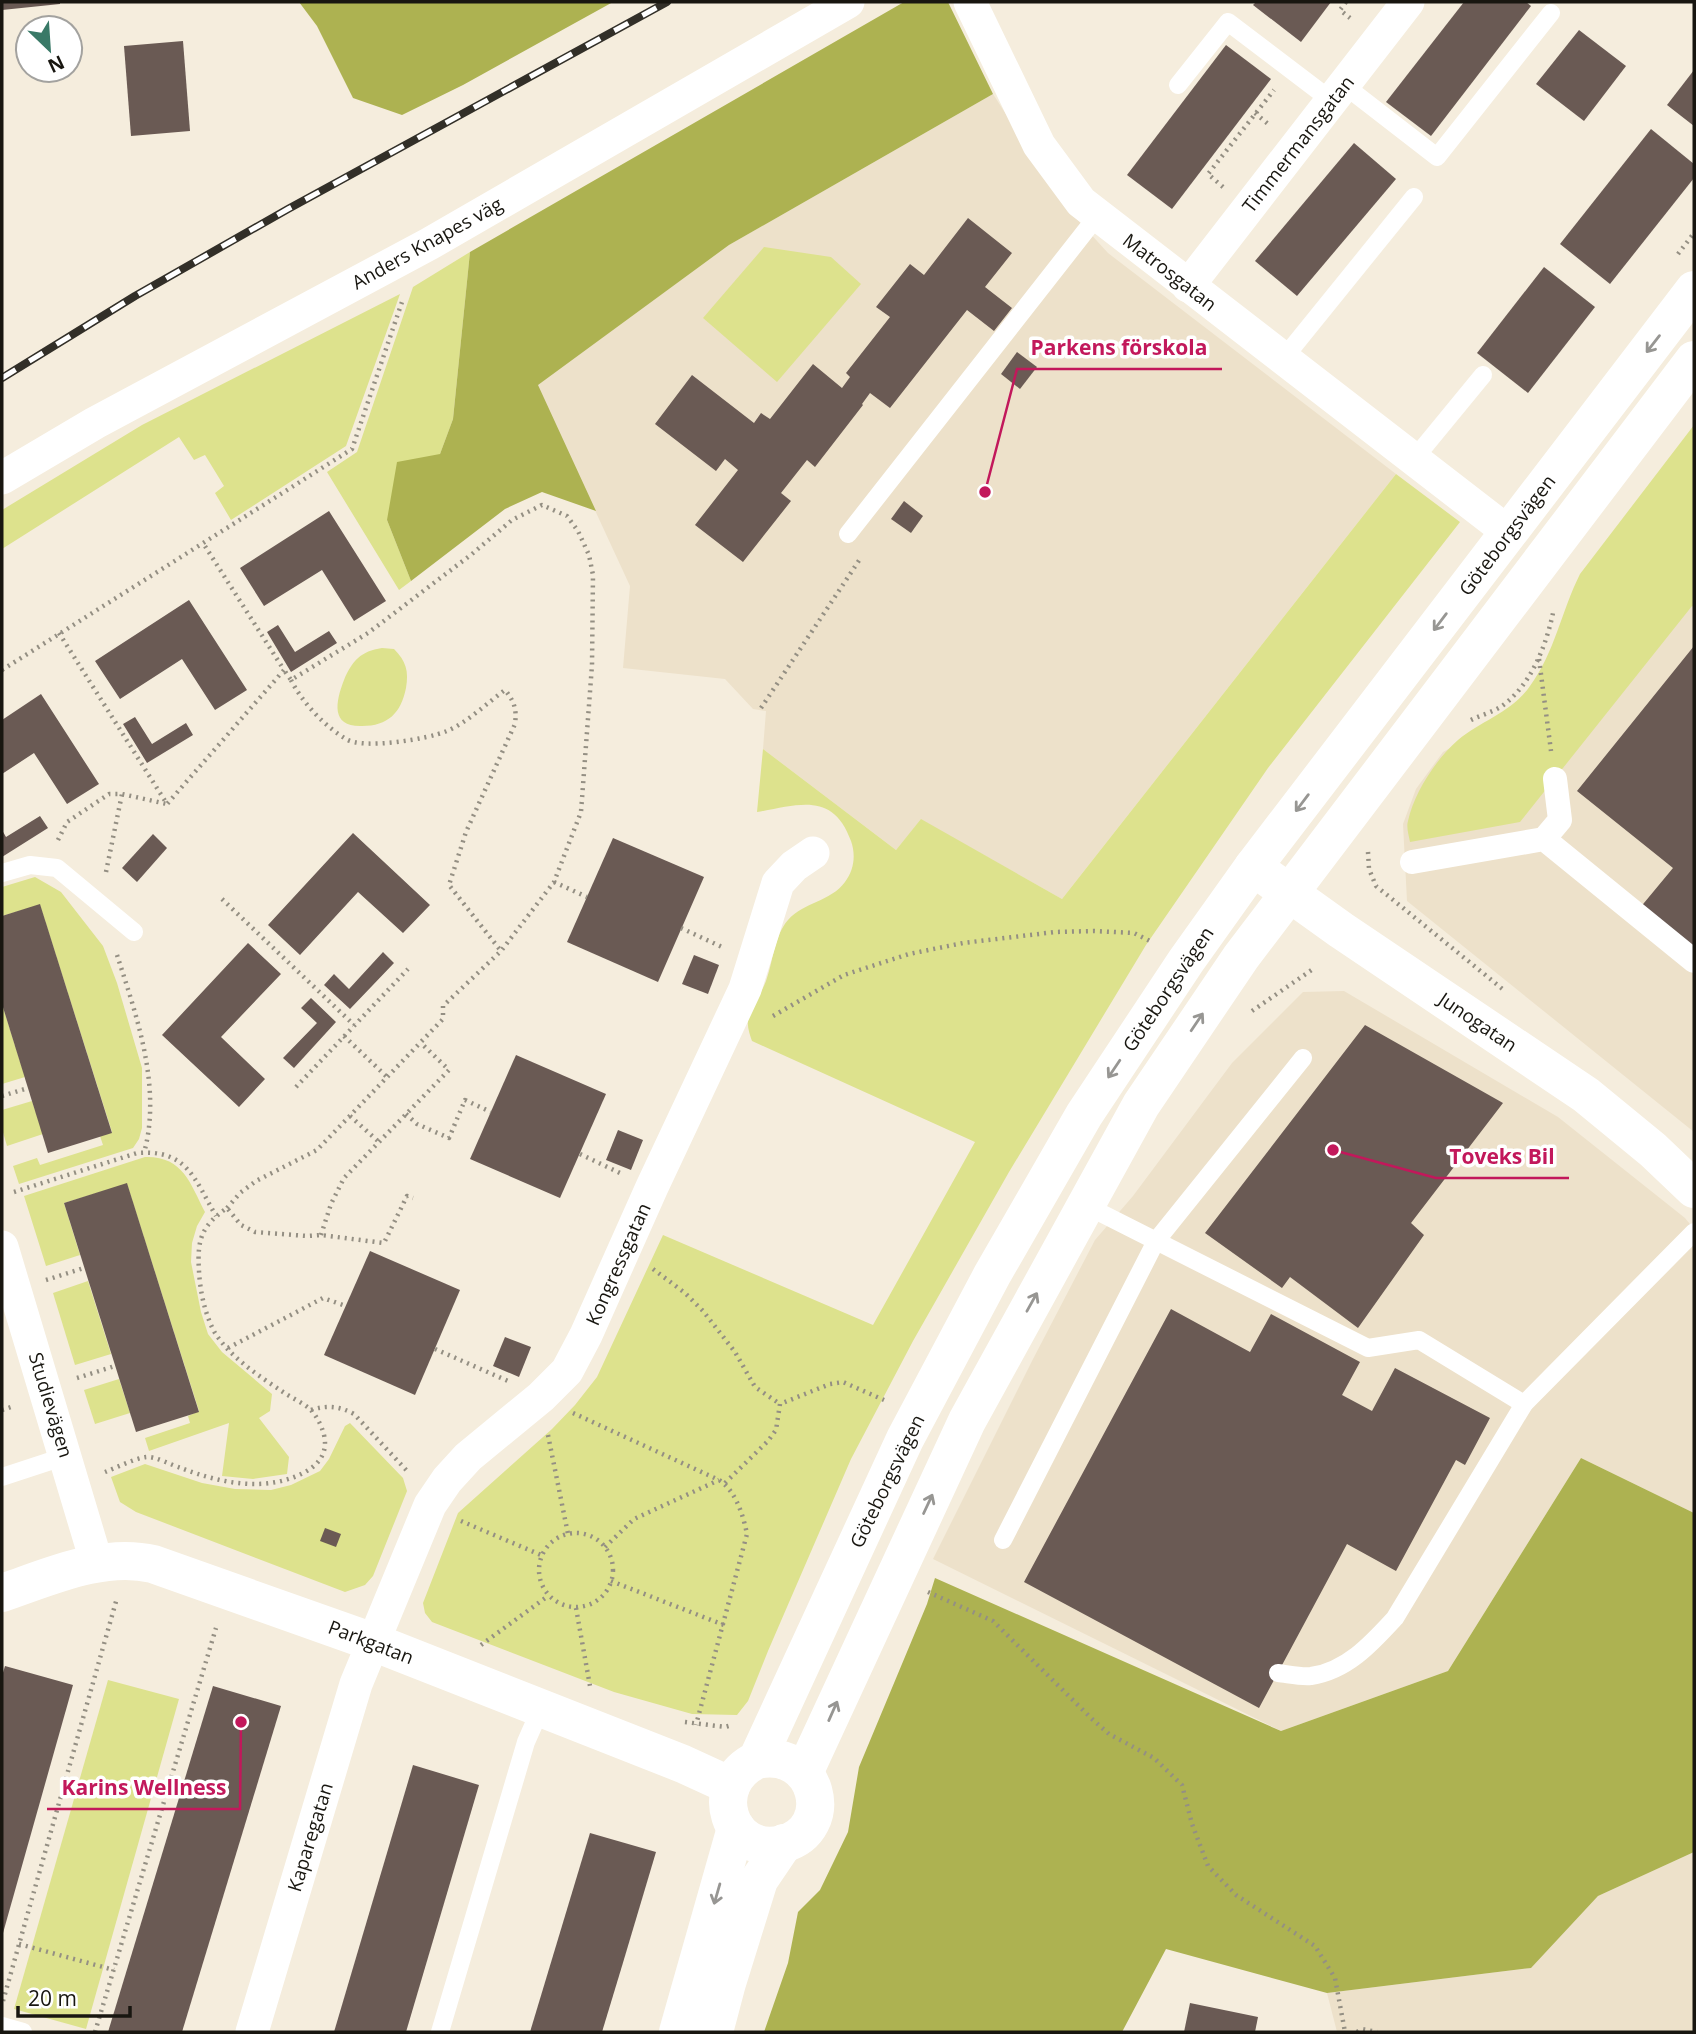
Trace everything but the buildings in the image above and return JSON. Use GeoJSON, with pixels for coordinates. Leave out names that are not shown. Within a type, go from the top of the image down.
{"type":"FeatureCollection","features":[{"type":"Feature","properties":{"kind":"main road","name":"Göteborgsvägen"},"geometry":{"type":"LineString","coordinates":[[678,2032],[736,1828],[728,1808],[905,1439],[992,1275],[1084,1115],[1186,961],[1253,867],[1694,290]]}},
{"type":"Feature","properties":{"kind":"main road"},"geometry":{"type":"LineString","coordinates":[[804,1773],[967,1421],[1141,1105],[1241,957],[1694,360]]}},
{"type":"Feature","properties":{"kind":"main road","name":"Junogatan"},"geometry":{"type":"LineString","coordinates":[[1253,867],[1586,1095],[1653,1150],[1694,1189]]}},
{"type":"Feature","properties":{"kind":"main road","name":"Parkgatan"},"geometry":{"type":"LineString","coordinates":[[2,1592],[100,1581],[136,1560],[170,1569],[373,1642],[541,1708],[744,1773]]}},
{"type":"Feature","properties":{"kind":"main road"},"geometry":{"type":"LineString","coordinates":[[736,1828],[755,1843],[767,1846],[784,1843],[804,1831],[815,1810],[815,1794],[804,1773],[791,1762],[780,1759],[744,1773]]}},
{"type":"Feature","properties":{"kind":"main road"},"geometry":{"type":"LineString","coordinates":[[714,2032],[759,1880],[784,1843]]}},
{"type":"Feature","properties":{"kind":"street","name":"Anders Knapes väg"},"geometry":{"type":"LineString","coordinates":[[2,478],[95,423],[393,263],[848,2]]}},
{"type":"Feature","properties":{"kind":"street","name":"Matrosgatan"},"geometry":{"type":"LineString","coordinates":[[970,2],[1039,145],[1081,202],[1508,532]]}},
{"type":"Feature","properties":{"kind":"street","name":"Timmermansgatan"},"geometry":{"type":"LineString","coordinates":[[1188,286],[1408,2]]}},
{"type":"Feature","properties":{"kind":"street"},"geometry":{"type":"LineString","coordinates":[[1412,862],[1544,839],[1560,820],[1555,779]]}},
{"type":"Feature","properties":{"kind":"street"},"geometry":{"type":"LineString","coordinates":[[1544,839],[1694,961]]}},
{"type":"Feature","properties":{"kind":"street","name":"Kongressgatan"},"geometry":{"type":"LineString","coordinates":[[373,1642],[430,1505],[447,1480],[468,1457],[567,1371],[746,989],[778,883],[794,866],[813,853]]}},
{"type":"Feature","properties":{"kind":"street","name":"Studievägen"},"geometry":{"type":"LineString","coordinates":[[2,1247],[66,1456],[100,1581]]}},
{"type":"Feature","properties":{"kind":"street","name":"Kaparegatan"},"geometry":{"type":"LineString","coordinates":[[252,2032],[356,1684],[373,1642]]}},
{"type":"Feature","properties":{"kind":"lane"},"geometry":{"type":"LineString","coordinates":[[1178,85],[1228,22],[1291,70],[1338,93],[1437,157],[1551,13]]}},
{"type":"Feature","properties":{"kind":"lane"},"geometry":{"type":"LineString","coordinates":[[1283,359],[1414,197]]}},
{"type":"Feature","properties":{"kind":"lane"},"geometry":{"type":"LineString","coordinates":[[848,534],[1098,215]]}},
{"type":"Feature","properties":{"kind":"lane"},"geometry":{"type":"LineString","coordinates":[[1414,460],[1482,375]]}},
{"type":"Feature","properties":{"kind":"lane"},"geometry":{"type":"LineString","coordinates":[[2,873],[30,865],[57,868],[134,932]]}},
{"type":"Feature","properties":{"kind":"lane"},"geometry":{"type":"LineString","coordinates":[[1003,1540],[1156,1241],[1303,1058]]}},
{"type":"Feature","properties":{"kind":"lane"},"geometry":{"type":"LineString","coordinates":[[1085,1205],[1367,1348],[1419,1340],[1524,1404]]}},
{"type":"Feature","properties":{"kind":"lane"},"geometry":{"type":"LineString","coordinates":[[1278,1674],[1311,1676],[1346,1664],[1372,1643],[1395,1618],[1524,1404],[1694,1232]]}},
{"type":"Feature","properties":{"kind":"lane"},"geometry":{"type":"LineString","coordinates":[[2,1477],[66,1456]]}},
{"type":"Feature","properties":{"kind":"lane"},"geometry":{"type":"LineString","coordinates":[[440,2032],[526,1742],[541,1708]]}},
{"type":"Feature","properties":{"kind":"lane"},"geometry":{"type":"LineString","coordinates":[[2,2026],[23,2032]]}},
{"type":"Feature","properties":{"kind":"path"},"geometry":{"type":"LineString","coordinates":[[1208,174],[1291,70]]}},
{"type":"Feature","properties":{"kind":"path"},"geometry":{"type":"LineString","coordinates":[[2,670],[352,449],[406,291],[393,263]]}},
{"type":"Feature","properties":{"kind":"path"},"geometry":{"type":"LineString","coordinates":[[102,1473],[147,1456],[204,1477],[236,1483],[270,1484],[288,1479],[315,1465],[323,1455],[323,1431],[311,1410],[251,1370],[215,1332],[200,1284],[198,1244],[205,1228],[240,1193],[256,1181],[317,1150],[443,1019],[443,1006],[501,951],[554,882],[581,812],[592,665],[593,575],[589,555],[578,530],[567,516],[542,505],[512,520],[462,562],[368,633],[290,680]]}},
{"type":"Feature","properties":{"kind":"path"},"geometry":{"type":"LineString","coordinates":[[203,542],[302,702],[347,741],[401,741],[450,730],[505,690],[513,701],[515,724],[466,832],[449,885],[501,951]]}},
{"type":"Feature","properties":{"kind":"path"},"geometry":{"type":"LineString","coordinates":[[761,708],[861,558]]}},
{"type":"Feature","properties":{"kind":"path"},"geometry":{"type":"LineString","coordinates":[[59,634],[167,804]]}},
{"type":"Feature","properties":{"kind":"path"},"geometry":{"type":"LineString","coordinates":[[1539,658],[1555,779]]}},
{"type":"Feature","properties":{"kind":"path"},"geometry":{"type":"LineString","coordinates":[[167,804],[284,670]]}},
{"type":"Feature","properties":{"kind":"path"},"geometry":{"type":"LineString","coordinates":[[44,865],[67,822],[109,794],[122,794],[167,804]]}},
{"type":"Feature","properties":{"kind":"path"},"geometry":{"type":"LineString","coordinates":[[100,903],[122,794]]}},
{"type":"Feature","properties":{"kind":"path"},"geometry":{"type":"LineString","coordinates":[[554,882],[587,897]]}},
{"type":"Feature","properties":{"kind":"path"},"geometry":{"type":"LineString","coordinates":[[222,899],[354,1025]]}},
{"type":"Feature","properties":{"kind":"path"},"geometry":{"type":"LineString","coordinates":[[681,928],[733,952]]}},
{"type":"Feature","properties":{"kind":"path"},"geometry":{"type":"LineString","coordinates":[[770,1018],[844,975],[909,954],[962,943],[1055,932],[1094,931],[1134,933],[1159,946]]}},
{"type":"Feature","properties":{"kind":"path"},"geometry":{"type":"LineString","coordinates":[[134,932],[116,953],[147,1064],[150,1112],[149,1138],[144,1153]]}},
{"type":"Feature","properties":{"kind":"path"},"geometry":{"type":"LineString","coordinates":[[296,1087],[408,969]]}},
{"type":"Feature","properties":{"kind":"path"},"geometry":{"type":"LineString","coordinates":[[344,1037],[387,1077]]}},
{"type":"Feature","properties":{"kind":"path"},"geometry":{"type":"LineString","coordinates":[[321,1235],[331,1204],[344,1178],[449,1070],[421,1043]]}},
{"type":"Feature","properties":{"kind":"path"},"geometry":{"type":"LineString","coordinates":[[2,1096],[28,1088]]}},
{"type":"Feature","properties":{"kind":"path"},"geometry":{"type":"LineString","coordinates":[[406,1114],[417,1124],[449,1138],[465,1100],[491,1112]]}},
{"type":"Feature","properties":{"kind":"path"},"geometry":{"type":"LineString","coordinates":[[350,1116],[379,1142]]}},
{"type":"Feature","properties":{"kind":"path"},"geometry":{"type":"LineString","coordinates":[[14,1192],[144,1153],[156,1152],[176,1158],[187,1168],[216,1216]]}},
{"type":"Feature","properties":{"kind":"path"},"geometry":{"type":"LineString","coordinates":[[580,1154],[622,1174]]}},
{"type":"Feature","properties":{"kind":"path"},"geometry":{"type":"LineString","coordinates":[[227,1208],[240,1226],[255,1233],[321,1235],[384,1243],[407,1196],[413,1198]]}},
{"type":"Feature","properties":{"kind":"path"},"geometry":{"type":"LineString","coordinates":[[643,1263],[665,1277],[704,1311],[735,1352],[755,1387],[780,1404]]}},
{"type":"Feature","properties":{"kind":"path"},"geometry":{"type":"LineString","coordinates":[[42,1281],[84,1268]]}},
{"type":"Feature","properties":{"kind":"path"},"geometry":{"type":"LineString","coordinates":[[228,1348],[323,1298],[345,1307]]}},
{"type":"Feature","properties":{"kind":"path"},"geometry":{"type":"LineString","coordinates":[[435,1349],[520,1386]]}},
{"type":"Feature","properties":{"kind":"path"},"geometry":{"type":"LineString","coordinates":[[73,1379],[115,1366]]}},
{"type":"Feature","properties":{"kind":"path"},"geometry":{"type":"LineString","coordinates":[[780,1404],[830,1384],[843,1382],[890,1403]]}},
{"type":"Feature","properties":{"kind":"path"},"geometry":{"type":"LineString","coordinates":[[605,1547],[634,1519],[722,1481],[768,1441],[776,1430],[780,1404]]}},
{"type":"Feature","properties":{"kind":"path"},"geometry":{"type":"LineString","coordinates":[[311,1410],[332,1406],[354,1414],[417,1481]]}},
{"type":"Feature","properties":{"kind":"path"},"geometry":{"type":"LineString","coordinates":[[563,1408],[722,1481],[744,1518],[747,1534],[696,1723]]}},
{"type":"Feature","properties":{"kind":"path"},"geometry":{"type":"LineString","coordinates":[[546,1423],[568,1534]]}},
{"type":"Feature","properties":{"kind":"path"},"geometry":{"type":"LineString","coordinates":[[450,1516],[541,1555]]}},
{"type":"Feature","properties":{"kind":"path"},"geometry":{"type":"LineString","coordinates":[[568,1534],[585,1534],[596,1538],[611,1557],[614,1569],[606,1593],[584,1607],[559,1604],[548,1596],[538,1573],[541,1555],[552,1542],[568,1534]]}},
{"type":"Feature","properties":{"kind":"path"},"geometry":{"type":"LineString","coordinates":[[100,1581],[117,1596],[129,1597]]}},
{"type":"Feature","properties":{"kind":"path"},"geometry":{"type":"LineString","coordinates":[[611,1581],[724,1625]]}},
{"type":"Feature","properties":{"kind":"path"},"geometry":{"type":"LineString","coordinates":[[919,1588],[993,1621],[1109,1734],[1154,1758],[1182,1785],[1192,1824],[1208,1866],[1236,1895],[1315,1946],[1335,1978],[1345,2032]]}},
{"type":"Feature","properties":{"kind":"path"},"geometry":{"type":"LineString","coordinates":[[2,2005],[117,1596]]}},
{"type":"Feature","properties":{"kind":"path"},"geometry":{"type":"LineString","coordinates":[[476,1649],[548,1596]]}},
{"type":"Feature","properties":{"kind":"path"},"geometry":{"type":"LineString","coordinates":[[576,1608],[592,1697]]}},
{"type":"Feature","properties":{"kind":"path"},"geometry":{"type":"LineString","coordinates":[[95,2032],[218,1623]]}},
{"type":"Feature","properties":{"kind":"path"},"geometry":{"type":"LineString","coordinates":[[19,1944],[114,1970]]}},
{"type":"Feature","properties":{"kind":"path"},"geometry":{"type":"LineString","coordinates":[[1356,2032],[1362,2029],[1377,2032]]}},
{"type":"Feature","properties":{"kind":"shaded area"},"geometry":{"type":"Polygon","coordinates":[[[993,94],[1065,206],[1108,253],[1396,474],[1062,899],[921,820],[896,850],[763,749],[766,711],[753,709],[725,679],[623,668],[630,586],[537,385],[729,245],[993,94]]]}},
{"type":"Feature","properties":{"kind":"shaded area"},"geometry":{"type":"Polygon","coordinates":[[[1694,444],[1694,1132],[1407,901],[1403,824],[1416,789],[1443,752],[1510,715],[1541,681],[1694,444]]]}},
{"type":"Feature","properties":{"kind":"shaded area"},"geometry":{"type":"Polygon","coordinates":[[[1344,991],[1558,1117],[1685,1218],[1694,1229],[1694,1513],[1581,1458],[1448,1671],[1281,1731],[933,1559],[1095,1240],[1133,1196],[1232,1063],[1303,992],[1344,991]]]}},
{"type":"Feature","properties":{"kind":"shaded area"},"geometry":{"type":"Polygon","coordinates":[[[1694,1852],[1694,2032],[1337,2032],[1327,1993],[1530,1968],[1598,1896],[1694,1852]]]}},
{"type":"Feature","properties":{"kind":"green space"},"geometry":{"type":"Polygon","coordinates":[[[299,2],[613,2],[463,85],[402,115],[353,98],[317,26],[299,2]]]}},
{"type":"Feature","properties":{"kind":"green space"},"geometry":{"type":"Polygon","coordinates":[[[904,2],[948,2],[993,94],[729,245],[538,385],[596,511],[542,492],[505,509],[411,581],[387,520],[397,462],[440,454],[453,419],[470,252],[904,2]]]}},
{"type":"Feature","properties":{"kind":"green space"},"geometry":{"type":"Polygon","coordinates":[[[764,247],[831,257],[861,284],[777,382],[703,318],[764,247]]]}},
{"type":"Feature","properties":{"kind":"green space"},"geometry":{"type":"Polygon","coordinates":[[[470,252],[453,419],[440,454],[387,520],[411,581],[399,590],[327,472],[357,452],[413,287],[470,252]]]}},
{"type":"Feature","properties":{"kind":"green space"},"geometry":{"type":"Polygon","coordinates":[[[400,294],[346,446],[231,520],[215,493],[224,486],[205,455],[194,460],[179,437],[2,549],[2,510],[142,425],[400,294]]]}},
{"type":"Feature","properties":{"kind":"green space"},"geometry":{"type":"Polygon","coordinates":[[[1694,425],[1694,607],[1692,606],[1520,822],[1410,842],[1407,826],[1411,810],[1434,767],[1458,740],[1505,710],[1530,686],[1546,660],[1580,574],[1694,425]]]}},
{"type":"Feature","properties":{"kind":"green space"},"geometry":{"type":"Polygon","coordinates":[[[1396,474],[1460,522],[1268,768],[1146,945],[1009,1172],[913,1341],[851,1459],[748,1701],[737,1715],[692,1714],[614,1692],[432,1622],[425,1613],[423,1603],[458,1513],[552,1429],[597,1377],[663,1235],[873,1325],[975,1142],[752,1041],[748,1020],[766,981],[783,926],[794,914],[839,889],[850,872],[854,857],[853,846],[844,825],[835,814],[824,808],[800,805],[757,812],[763,749],[896,850],[921,819],[1062,899],[1396,474]]]}},
{"type":"Feature","properties":{"kind":"green space"},"geometry":{"type":"Polygon","coordinates":[[[382,648],[394,649],[406,667],[407,682],[401,704],[392,716],[379,724],[362,726],[345,722],[340,718],[338,705],[347,673],[363,654],[382,648]]]}},
{"type":"Feature","properties":{"kind":"green space"},"geometry":{"type":"Polygon","coordinates":[[[35,877],[61,892],[103,946],[142,1068],[142,1128],[133,1148],[19,1184],[13,1166],[37,1158],[40,1165],[103,1145],[100,1136],[112,1132],[40,905],[2,916],[2,887],[35,877]]]}},
{"type":"Feature","properties":{"kind":"green space"},"geometry":{"type":"Polygon","coordinates":[[[2,1004],[25,1077],[2,1084],[2,1004]]]}},
{"type":"Feature","properties":{"kind":"green space"},"geometry":{"type":"Polygon","coordinates":[[[32,1101],[43,1134],[7,1146],[2,1129],[2,1110],[32,1101]]]}},
{"type":"Feature","properties":{"kind":"green space"},"geometry":{"type":"Polygon","coordinates":[[[145,1157],[158,1158],[177,1166],[184,1173],[205,1212],[192,1243],[191,1262],[201,1312],[208,1334],[222,1352],[272,1394],[270,1411],[259,1418],[289,1457],[287,1474],[253,1479],[222,1476],[229,1423],[149,1451],[145,1438],[190,1423],[188,1416],[199,1411],[127,1184],[64,1203],[80,1255],[46,1266],[24,1196],[145,1157]]]}},
{"type":"Feature","properties":{"kind":"green space"},"geometry":{"type":"Polygon","coordinates":[[[88,1281],[111,1354],[75,1365],[53,1293],[88,1281]]]}},
{"type":"Feature","properties":{"kind":"green space"},"geometry":{"type":"Polygon","coordinates":[[[119,1379],[130,1413],[95,1424],[84,1390],[119,1379]]]}},
{"type":"Feature","properties":{"kind":"green space"},"geometry":{"type":"Polygon","coordinates":[[[350,1423],[403,1478],[407,1491],[373,1576],[365,1585],[345,1592],[136,1512],[120,1502],[111,1477],[145,1464],[202,1483],[235,1489],[271,1490],[291,1485],[320,1471],[345,1426],[350,1423]]]}},
{"type":"Feature","properties":{"kind":"green space"},"geometry":{"type":"Polygon","coordinates":[[[1581,1458],[1694,1513],[1694,1852],[1598,1896],[1531,1968],[1327,1993],[1166,1949],[1122,2032],[764,2032],[788,1963],[798,1912],[820,1890],[848,1832],[859,1767],[927,1604],[935,1578],[1281,1731],[1448,1671],[1581,1458]]]}},
{"type":"Feature","properties":{"kind":"green space"},"geometry":{"type":"Polygon","coordinates":[[[108,1680],[179,1699],[86,2029],[14,2009],[108,1680]]]}},
{"type":"Feature","properties":{"kind":"railway"},"geometry":{"type":"LineString","coordinates":[[2,378],[135,296],[288,209],[667,2]]}},
{"type":"Feature","properties":{"kind":"place","name":"Parkens förskola"},"geometry":{"type":"Point","coordinates":[985,492]}},
{"type":"Feature","properties":{"kind":"place","name":"Toveks Bil"},"geometry":{"type":"Point","coordinates":[1333,1150]}},
{"type":"Feature","properties":{"kind":"place","name":"Karins Wellness"},"geometry":{"type":"Point","coordinates":[241,1722]}}]}
